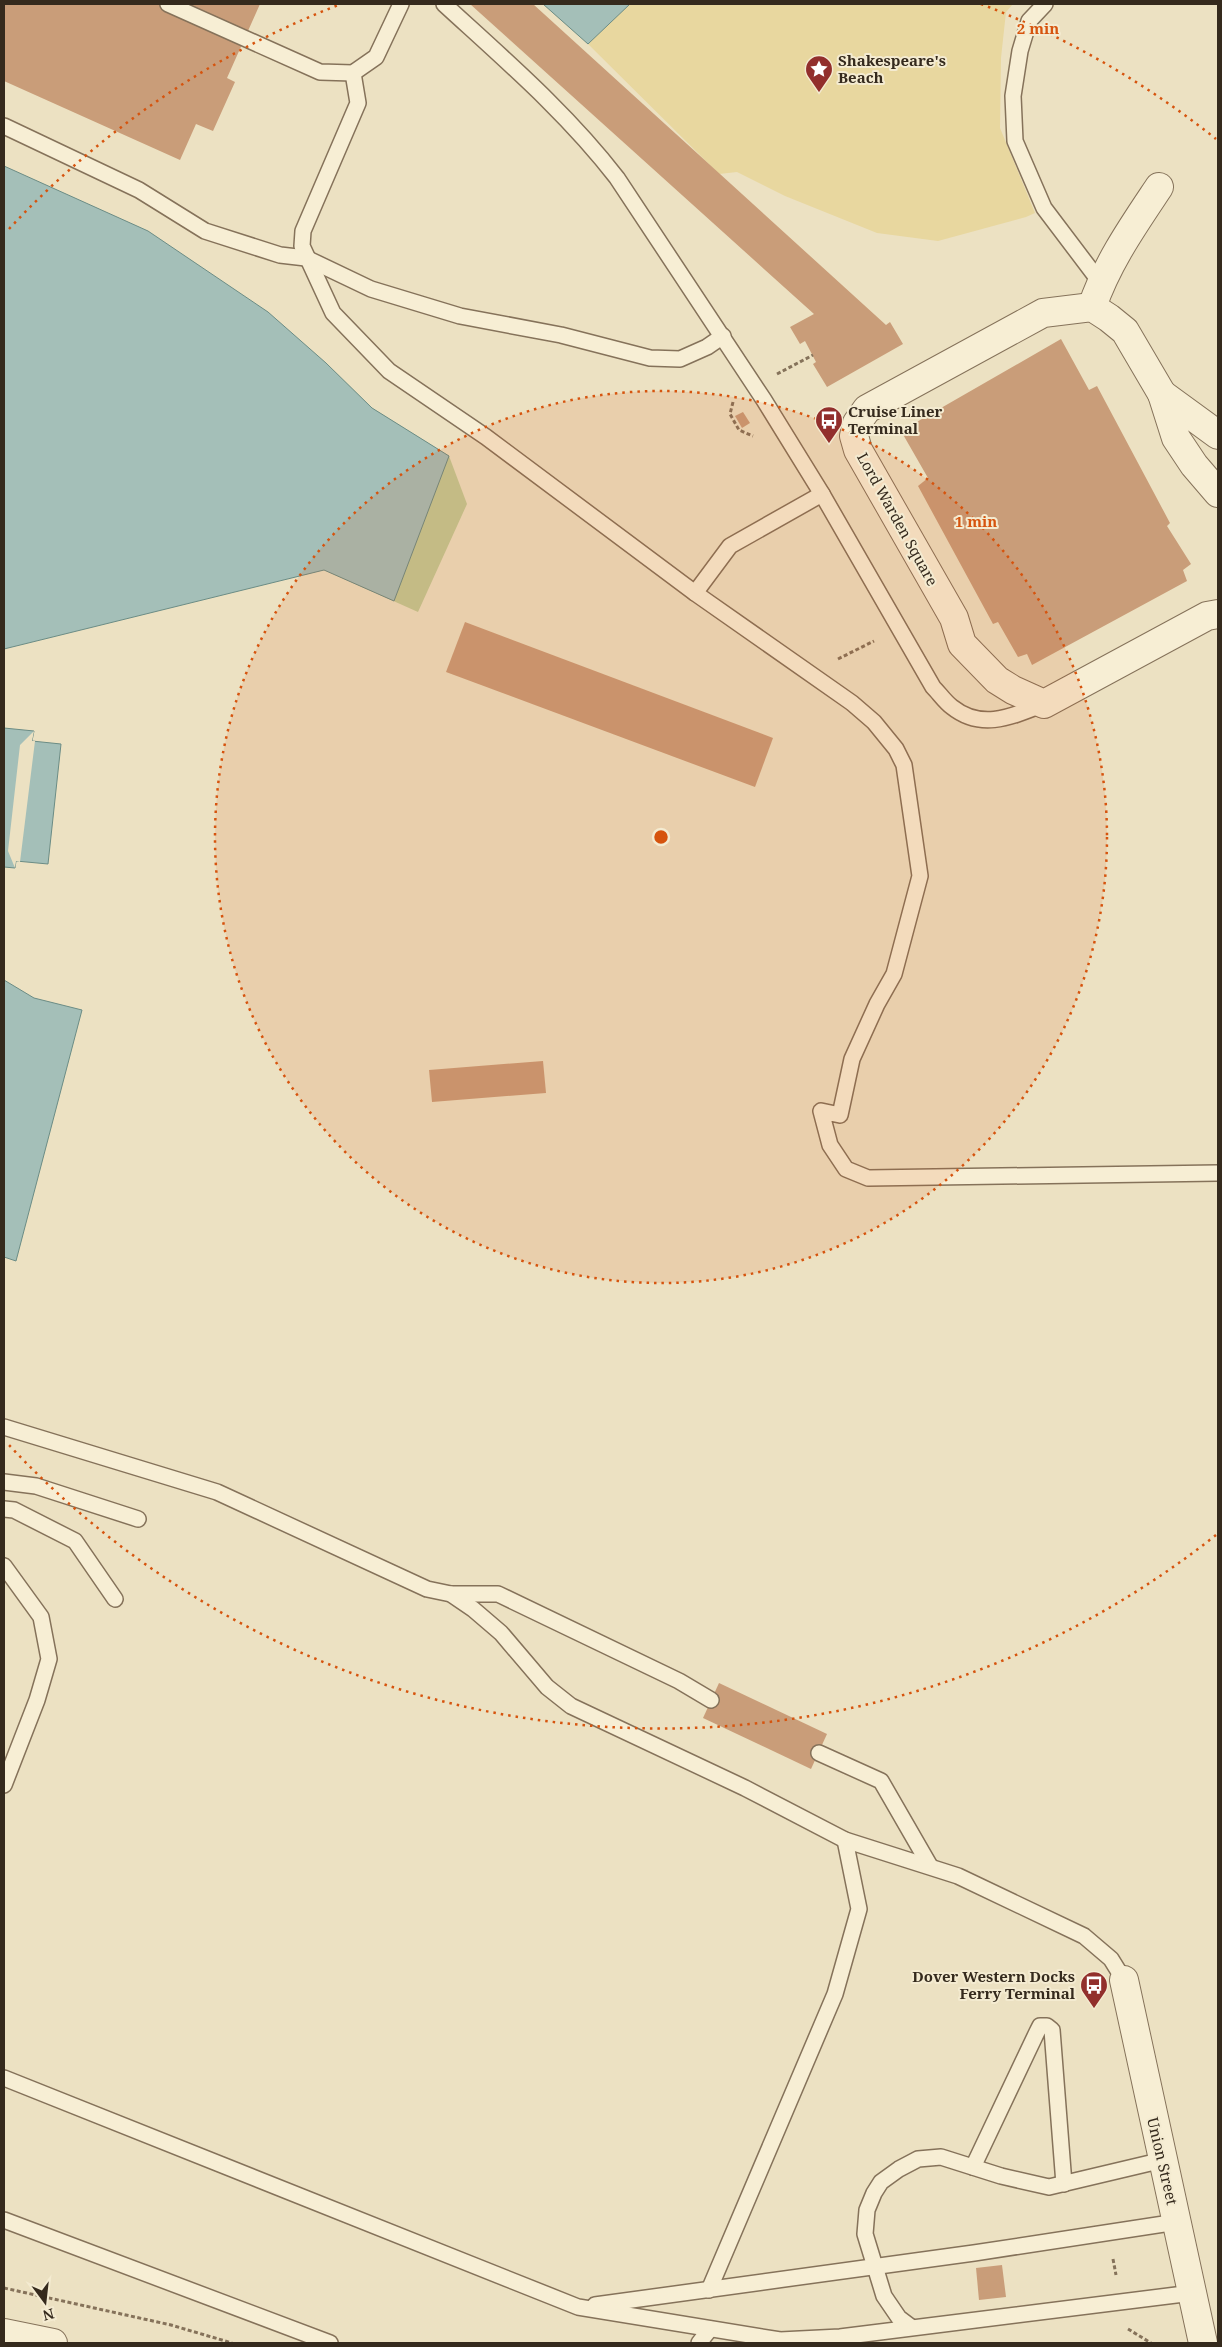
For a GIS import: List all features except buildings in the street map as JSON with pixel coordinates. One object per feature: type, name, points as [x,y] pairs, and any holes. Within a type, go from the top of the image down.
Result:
[{"type":"street","points":[[1159,187],[1112,257],[1100,282],[1092,307],[1125,331],[1162,394],[1176,438],[1197,469],[1218,492]]},
{"type":"street","name":"Lord Warden Square","points":[[1044,704],[1013,690],[997,680],[962,644],[954,618],[858,450],[854,436],[857,424],[867,409],[909,385],[1043,313],[1092,307]]},
{"type":"street","points":[[1162,394],[1218,435]]},
{"type":"street","points":[[1044,704],[1214,611]]},
{"type":"street","name":"Union Street","points":[[1124,1980],[1203,2343]]},
{"type":"street","points":[[4,2333],[53,2343]]},
{"type":"lane","points":[[168,4],[320,72],[353,73],[376,57],[401,4]]},
{"type":"lane","points":[[444,4],[551,103],[600,157],[723,336],[822,494],[933,687],[951,707],[970,717],[1006,719],[1044,704]]},
{"type":"lane","points":[[1045,4],[1029,21],[1020,51],[1013,96],[1015,141],[1044,208],[1100,282]]},
{"type":"lane","points":[[353,73],[358,103],[303,230],[302,246],[306,258],[333,313],[389,371],[486,437],[695,593],[852,703],[885,734],[904,765],[920,876],[894,974],[876,1004],[852,1059],[840,1115],[821,1111],[830,1145],[846,1169],[868,1178],[1218,1173]]},
{"type":"lane","points":[[4,126],[139,190],[205,231],[280,255],[306,258],[371,289],[460,316],[561,335],[650,358],[680,359],[707,347],[723,336]]},
{"type":"lane","points":[[695,593],[730,546],[822,494]]},
{"type":"lane","points":[[4,1427],[217,1492],[427,1589],[451,1594],[498,1594],[679,1681],[711,1700]]},
{"type":"lane","points":[[4,1482],[36,1486],[138,1519]]},
{"type":"lane","points":[[4,1509],[14,1510],[75,1541],[115,1599]]},
{"type":"lane","points":[[4,1566],[41,1617],[49,1659],[37,1700],[4,1785]]},
{"type":"lane","points":[[451,1594],[473,1608],[501,1633],[547,1687],[571,1706],[745,1788],[845,1840],[958,1876],[1084,1936],[1111,1959],[1124,1980]]},
{"type":"lane","points":[[819,1753],[881,1781],[930,1866]]},
{"type":"lane","points":[[709,2290],[835,1994],[859,1909],[845,1840]]},
{"type":"lane","points":[[973,2167],[1040,2026],[1047,2026],[1052,2030],[1064,2184]]},
{"type":"lane","points":[[4,2078],[578,2307],[780,2340],[840,2337],[1192,2293]]},
{"type":"lane","points":[[911,2327],[899,2318],[884,2296],[865,2234],[867,2210],[881,2182],[918,2159],[941,2157],[1000,2176],[1049,2187],[1163,2160]]},
{"type":"lane","points":[[4,2220],[330,2343]]},
{"type":"lane","points":[[578,2307],[874,2267],[1177,2222]]},
{"type":"lane","points":[[699,2343],[710,2328]]},
{"type":"path","points":[[830,663],[900,628]]},
{"type":"path","points":[[4,2288],[162,2323],[232,2343]]},
{"type":"green space","points":[[326,363],[372,408],[449,456],[467,504],[418,612],[324,570],[291,578]]},
{"type":"sand","name":"Shakespeare's Beach","points":[[543,4],[1013,4],[1006,12],[1001,58],[1000,128],[1035,213],[938,241],[877,233],[785,196],[737,172],[719,174],[588,44]]},
{"type":"water","points":[[543,4],[630,4],[588,44]]},
{"type":"water","points":[[4,166],[148,231],[268,312],[326,363],[372,408],[449,456],[394,601],[324,570],[4,649]]},
{"type":"water","points":[[4,728],[34,731],[32,741],[61,744],[48,864],[16,861],[15,868],[4,867]]},
{"type":"water","points":[[4,980],[34,998],[82,1010],[16,1261],[4,1257]]},
{"type":"pier","points":[[34,731],[32,741],[35,741],[20,862],[16,861],[15,868],[8,851],[20,745]]},
{"type":"place","name":"Shakespeare's Beach","points":[[819,93]]},
{"type":"place","name":"Cruise Liner Terminal","points":[[829,444]]},
{"type":"place","name":"Dover Western Docks Ferry Terminal","points":[[1094,2009]]}]
